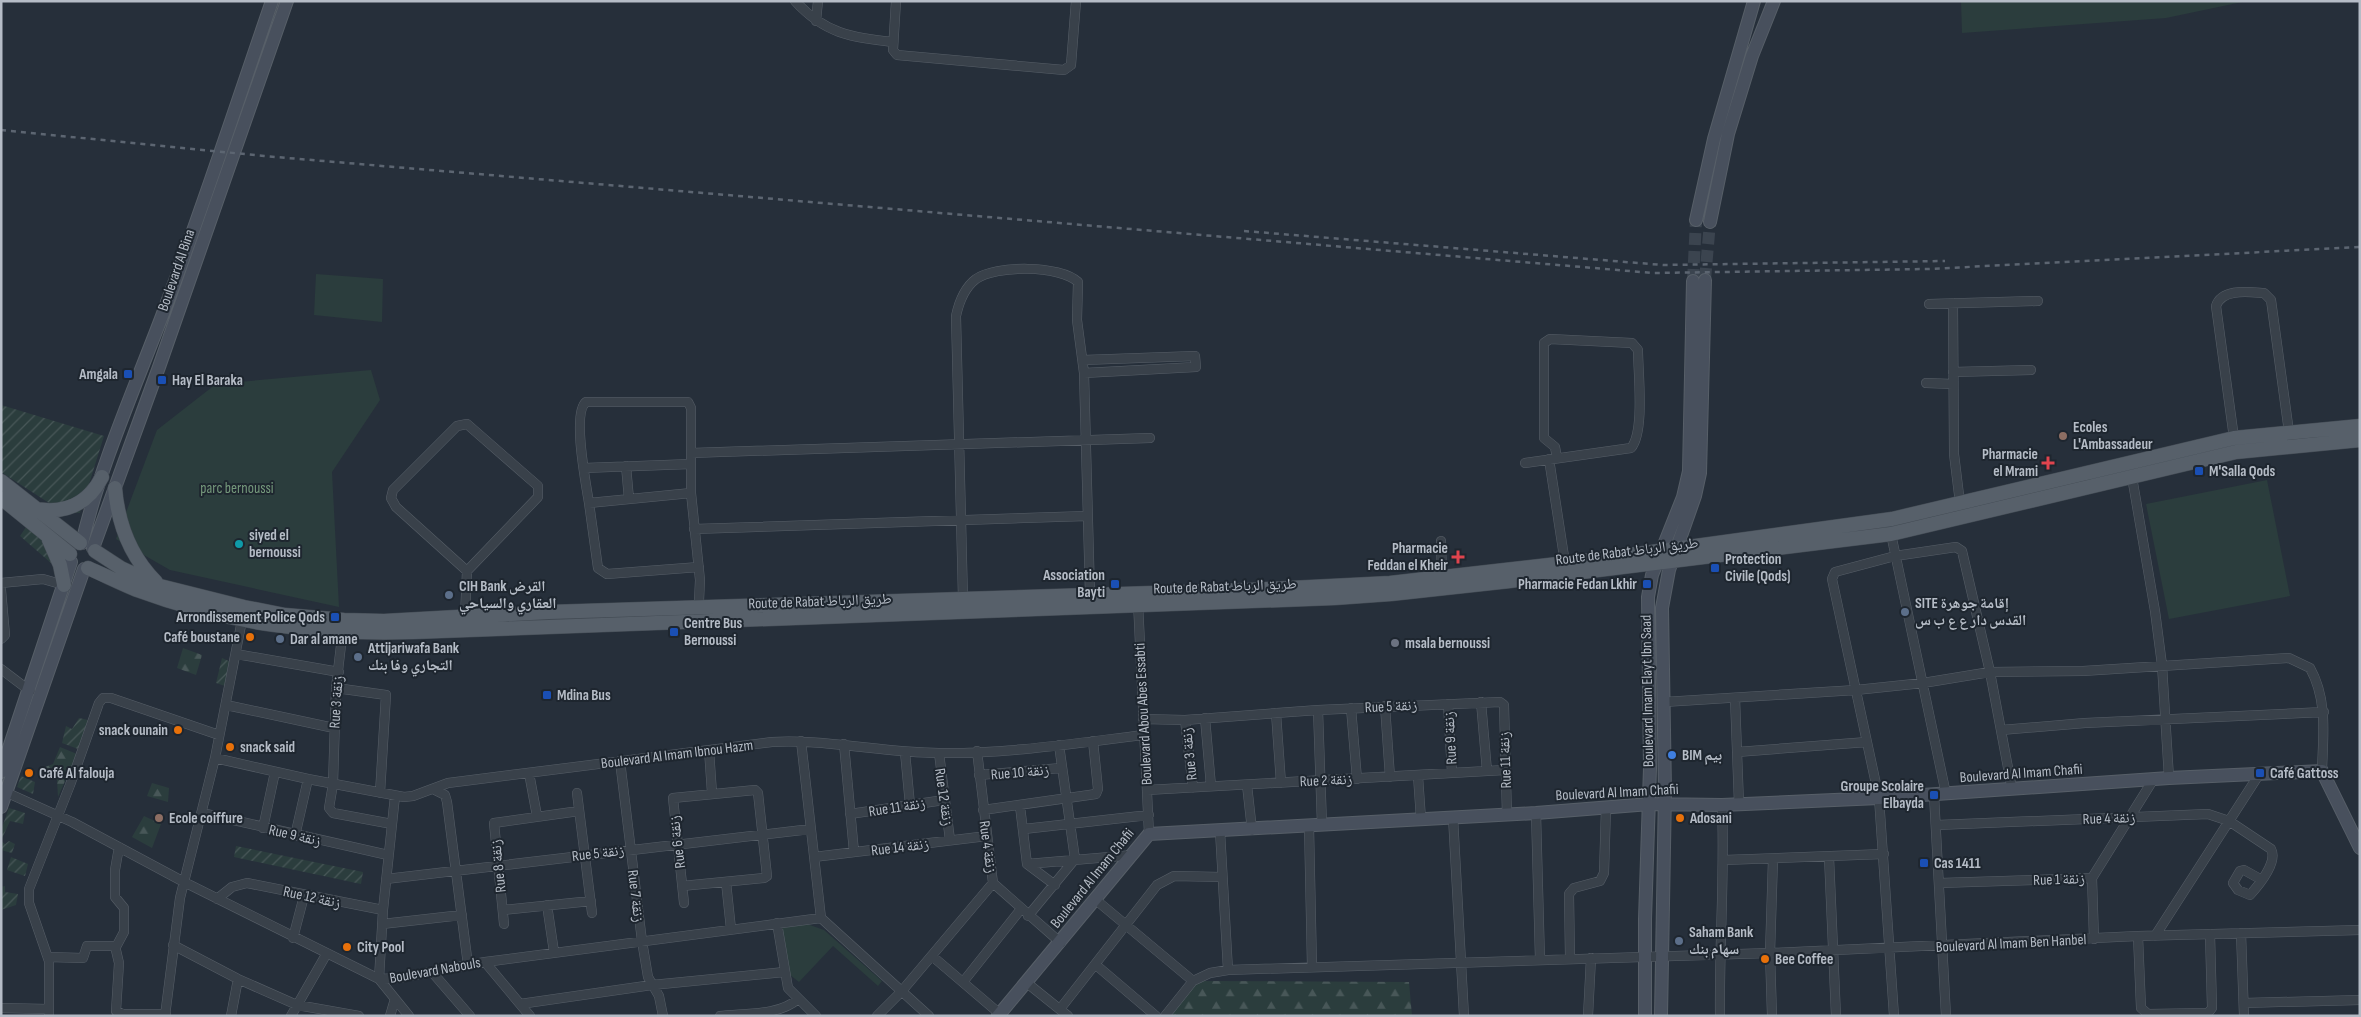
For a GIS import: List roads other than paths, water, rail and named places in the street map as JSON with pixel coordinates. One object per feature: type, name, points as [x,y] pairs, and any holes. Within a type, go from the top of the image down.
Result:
[{"type":"main road","name":"Route de Rabat طريق الرباط","points":[[343,627],[393,620],[466,616],[1090,594],[1138,600],[1390,594],[1674,555],[1892,520],[2234,438],[2360,426]]},
{"type":"main road","name":"Route de Rabat طريق الرباط","points":[[1674,555],[1891,534],[2236,452],[2360,440]]},
{"type":"main road","points":[[36,509],[59,511],[70,508],[89,496],[102,477]]},
{"type":"main road","name":"Route de Rabat طريق الرباط","points":[[1,481],[87,546],[122,568],[160,586],[243,614]]},
{"type":"main road","points":[[115,488],[119,519],[128,542],[139,562],[160,586]]},
{"type":"main road","points":[[2,501],[47,535],[70,558],[77,568],[86,568],[95,559],[87,546],[73,547],[70,558]]},
{"type":"main road","points":[[47,535],[58,560],[64,585]]},
{"type":"main road","name":"Route de Rabat طريق الرباط","points":[[86,568],[151,594],[193,608],[343,627],[698,622],[1112,606],[1138,600],[1390,583],[1565,563],[1659,557]]},
{"type":"street","name":"Boulevard Al Bina","points":[[87,546],[87,520],[166,306],[272,1]]},
{"type":"street","name":"Boulevard Al Bina","points":[[87,546],[115,488],[287,1]]},
{"type":"street","points":[[795,1],[816,21],[841,34],[893,42]]},
{"type":"street","points":[[816,21],[818,1]]},
{"type":"street","points":[[896,1],[893,42],[894,52],[899,56],[1066,69],[1071,65],[1076,1]]},
{"type":"street","points":[[1696,220],[1726,96],[1754,1]]},
{"type":"street","points":[[1710,222],[1720,168],[1739,99],[1752,56],[1774,1]]},
{"type":"street","points":[[1726,96],[1739,99]]},
{"type":"street","points":[[963,599],[956,316],[965,290],[974,280],[986,273],[998,270],[1050,270],[1072,276],[1078,282],[1078,320],[1084,373],[1090,594]]},
{"type":"street","name":"Boulevard Imam Elayt Ibn Saad","points":[[1645,1016],[1650,804],[1647,609],[1652,575],[1683,497],[1689,471],[1699,281],[1700,473],[1695,496],[1674,555],[1662,608],[1664,804],[1661,1016]]},
{"type":"street","points":[[2234,438],[2216,306],[2218,301],[2226,294],[2264,293],[2272,300],[2288,432]]},
{"type":"street","points":[[1929,304],[2038,301]]},
{"type":"street","points":[[1953,303],[1954,454],[1960,503]]},
{"type":"street","points":[[1525,463],[1553,458],[1631,448],[1635,444],[1639,410],[1638,350],[1632,343],[1550,339],[1544,343],[1544,438],[1555,447],[1553,458],[1565,563]]},
{"type":"street","points":[[1083,360],[1196,356],[1196,367],[1084,373]]},
{"type":"street","points":[[1147,357],[1148,370]]},
{"type":"street","points":[[1953,372],[2030,370]]},
{"type":"street","points":[[1926,383],[1953,384]]},
{"type":"street","points":[[698,622],[699,567],[691,494],[691,408],[688,402],[586,402],[580,410],[584,468],[598,568],[607,574],[699,567]]},
{"type":"street","points":[[466,616],[468,571],[538,497],[539,491],[538,486],[468,424],[462,424],[457,426],[393,490],[391,495],[396,507],[468,571]]},
{"type":"street","points":[[691,452],[1150,438]]},
{"type":"street","points":[[584,468],[691,464]]},
{"type":"street","points":[[626,466],[629,499]]},
{"type":"street","points":[[2132,477],[2162,665],[2169,778]]},
{"type":"street","points":[[589,503],[691,494]]},
{"type":"street","points":[[694,528],[1087,516]]},
{"type":"street","points":[[1891,534],[1894,556],[1924,683],[1940,794],[1937,825],[1946,1016]]},
{"type":"street","points":[[1441,541],[1442,577]]},
{"type":"street","points":[[1894,1016],[1891,948],[1879,798],[1842,628],[1833,575],[1835,572],[1894,556],[1956,547],[1962,551],[1990,672],[2012,789]]},
{"type":"street","points":[[1,772],[30,691],[64,585],[70,558]]},
{"type":"street","points":[[1,807],[4,791],[86,568]]},
{"type":"street","points":[[1,582],[43,579],[64,585]]},
{"type":"street","points":[[1,590],[6,635],[1,639]]},
{"type":"street","name":"Boulevard Abou Abes Essabti","points":[[1138,600],[1150,834]]},
{"type":"street","points":[[119,847],[115,870],[115,897],[124,908],[124,932],[116,947],[119,970],[116,1012],[122,1014],[166,1015],[173,945],[184,882],[215,758],[243,614]]},
{"type":"street","name":"Rue 3 زنقة","points":[[343,627],[336,688],[333,784],[329,808],[333,813],[392,824]]},
{"type":"street","points":[[236,654],[339,672]]},
{"type":"street","points":[[1664,702],[1856,690],[1924,683],[1990,672],[2083,671],[2289,658],[2310,668],[2321,694],[2324,712],[2322,771],[2360,848]]},
{"type":"street","points":[[1,669],[30,691]]},
{"type":"street","points":[[336,688],[386,695],[380,793]]},
{"type":"street","points":[[1,1008],[49,1012],[48,957],[28,897],[31,881],[75,772],[99,702],[103,698],[111,698],[219,735]]},
{"type":"street","points":[[1735,698],[1739,804]]},
{"type":"street","points":[[1481,702],[1487,771]]},
{"type":"street","name":"Rue 5 زنقة","points":[[1144,719],[1185,720],[1318,710],[1481,702],[1500,702],[1504,705]]},
{"type":"street","name":"Rue 9 زنقة","points":[[1448,704],[1452,772]]},
{"type":"street","points":[[226,705],[334,728]]},
{"type":"street","name":"Rue 11 زنقة","points":[[1504,705],[1507,815]]},
{"type":"street","points":[[1385,706],[1390,777]]},
{"type":"street","points":[[1351,708],[1356,778]]},
{"type":"street","points":[[1318,710],[1322,780],[1322,825]]},
{"type":"street","points":[[2001,730],[2166,719],[2324,712]]},
{"type":"street","points":[[1276,713],[1281,783]]},
{"type":"street","points":[[1205,718],[1211,786]]},
{"type":"street","name":"Rue 3 زنقة","points":[[1185,720],[1193,788]]},
{"type":"street","name":"Boulevard Al Imam Ibnou Hazm","points":[[215,758],[395,796],[413,796],[448,783],[772,742],[801,741],[844,744],[905,752],[939,753],[1059,745],[1144,735]]},
{"type":"street","points":[[801,741],[821,918],[929,1016]]},
{"type":"street","points":[[983,810],[1096,794],[1098,789],[1092,741]]},
{"type":"street","points":[[1737,752],[1867,742]]},
{"type":"street","points":[[844,744],[854,852]]},
{"type":"street","points":[[1028,916],[1075,859],[1059,745]]},
{"type":"street","points":[[709,750],[712,793],[756,790],[763,834]]},
{"type":"street","name":"Rue 4 زنقة","points":[[976,751],[993,883],[1060,943]]},
{"type":"street","points":[[905,752],[910,805]]},
{"type":"street","name":"Rue 12 زنقة","points":[[939,753],[950,840]]},
{"type":"street","name":"Rue 7 زنقة","points":[[620,761],[642,941],[652,985],[659,996],[663,1016]]},
{"type":"street","name":"Rue 10 زنقة","points":[[979,775],[1062,768]]},
{"type":"street","name":"Rue 2 زنقة","points":[[1147,790],[1505,770]]},
{"type":"street","name":"Boulevard Al Imam Chafii","points":[[999,1015],[1150,834],[1536,814],[1650,804],[1722,805],[1879,798],[2169,778],[2322,771]]},
{"type":"street","points":[[263,828],[275,772]]},
{"type":"street","points":[[529,773],[537,816],[579,811]]},
{"type":"street","points":[[2155,936],[2260,773]]},
{"type":"street","points":[[1418,776],[1421,819]]},
{"type":"street","points":[[295,836],[308,779]]},
{"type":"street","name":"Rue 1 زنقة","points":[[1940,883],[2092,878],[2153,780]]},
{"type":"street","points":[[1247,785],[1252,830]]},
{"type":"street","points":[[433,789],[446,798],[468,965]]},
{"type":"street","name":"Boulevard Nabouls","points":[[4,791],[57,815],[293,938],[379,979],[398,978],[554,952],[821,918]]},
{"type":"street","points":[[577,793],[592,914]]},
{"type":"street","name":"Rue 6 زنقة","points":[[684,903],[673,798],[712,793]]},
{"type":"street","points":[[395,796],[383,910],[379,979],[410,1016]]},
{"type":"street","name":"Rue 11 زنقة","points":[[850,814],[944,800]]},
{"type":"street","points":[[1720,1016],[1720,955],[1724,860],[1722,805]]},
{"type":"street","points":[[1020,806],[1027,864],[1055,885]]},
{"type":"street","points":[[1570,959],[1569,894],[1574,888],[1600,881],[1602,878],[1606,808]]},
{"type":"street","name":"Rue 9 زنقة","points":[[202,813],[295,836],[388,855]]},
{"type":"street","points":[[1536,814],[1540,960]]},
{"type":"street","name":"Rue 4 زنقة","points":[[1937,825],[2208,814],[2229,821],[2271,849],[2274,854],[2273,860],[2262,880]]},
{"type":"street","points":[[1024,829],[1070,822],[1149,815]]},
{"type":"street","name":"Rue 8 زنقة","points":[[504,924],[494,823],[537,816]]},
{"type":"street","points":[[1453,818],[1464,1016]]},
{"type":"street","points":[[1309,826],[1312,967]]},
{"type":"street","name":"Rue 5 زنقة","points":[[386,879],[811,829]]},
{"type":"street","points":[[1220,831],[1228,970]]},
{"type":"street","name":"Rue 6 زنقة","points":[[682,886],[767,876],[763,834]]},
{"type":"street","name":"Rue 14 زنقة","points":[[814,857],[986,836]]},
{"type":"street","points":[[1724,860],[1773,860],[1884,854]]},
{"type":"street","points":[[1027,864],[1133,855]]},
{"type":"street","points":[[1829,857],[1836,1016]]},
{"type":"street","points":[[1772,1016],[1770,953],[1773,860]]},
{"type":"street","points":[[1060,1009],[1127,926],[1157,885],[1174,876],[1222,877]]},
{"type":"street","points":[[2092,878],[2094,939]]},
{"type":"street","points":[[726,882],[732,930]]},
{"type":"street","points":[[877,1016],[901,992],[993,883]]},
{"type":"street","name":"Rue 12 زنقة","points":[[217,899],[225,892],[241,884],[258,885],[304,896],[383,910]]},
{"type":"street","points":[[293,938],[304,896]]},
{"type":"street","points":[[1096,900],[1193,981],[1165,1016]]},
{"type":"street","name":"Rue 8 زنقة","points":[[503,910],[591,901]]},
{"type":"street","points":[[547,905],[554,952]]},
{"type":"street","points":[[962,982],[1021,909]]},
{"type":"street","points":[[382,924],[462,915]]},
{"type":"street","points":[[778,924],[788,988],[816,1016]]},
{"type":"street","name":"Boulevard Al Imam Ben Hanbel","points":[[1193,981],[1210,973],[1228,970],[1645,955],[1720,955],[2138,936],[2360,930]]},
{"type":"street","points":[[2241,933],[2244,1016]]},
{"type":"street","points":[[2138,936],[2142,1008],[2144,1012],[2148,1014],[2208,1013],[2212,1008],[2210,934]]},
{"type":"street","points":[[173,945],[238,979],[297,1005],[359,1016]]},
{"type":"street","points":[[48,957],[83,958],[87,946],[116,947]]},
{"type":"street","points":[[291,1016],[327,953]]},
{"type":"street","points":[[932,956],[999,1015]]},
{"type":"street","points":[[1588,1016],[1591,958]]},
{"type":"street","points":[[485,962],[530,1016]]},
{"type":"street","points":[[1096,965],[1156,1016]]},
{"type":"street","points":[[432,972],[470,1016]]},
{"type":"street","points":[[520,1004],[652,985],[784,972]]},
{"type":"street","points":[[231,1016],[238,979]]},
{"type":"street","points":[[1027,983],[1068,1016]]},
{"type":"street","points":[[720,1016],[780,1009],[791,1005],[798,998]]},
{"type":"street","points":[[390,1016],[395,999]]},
{"type":"street","points":[[2244,1003],[2360,1000]]},
{"type":"tunnel","points":[[1693,281],[1696,220]]},
{"type":"tunnel","points":[[1705,280],[1710,222]]},
{"type":"railway","points":[[1,130],[264,156],[1653,273],[1928,269],[2360,247]]},
{"type":"railway","points":[[1244,231],[1663,265],[1945,261]]},
{"type":"place","name":"Amgala","points":[[128,374]]},
{"type":"place","name":"Hay El Baraka","points":[[162,380]]},
{"type":"place","name":"Ecoles L'Ambassadeur","points":[[2063,436]]},
{"type":"place","name":"Pharmacie el Mrami","points":[[2048,463]]},
{"type":"place","name":"M'Salla Qods","points":[[2199,471]]},
{"type":"place","name":"siyed el bernoussi","points":[[239,544]]},
{"type":"place","name":"Pharmacie Feddan el Kheir","points":[[1458,557]]},
{"type":"place","name":"Protection Civile (Qods)","points":[[1715,568]]},
{"type":"place","name":"Association Bayti","points":[[1115,584]]},
{"type":"place","name":"Pharmacie Fedan Lkhir","points":[[1647,584]]},
{"type":"place","name":"CIH Bank القرض العقاري والسياحي","points":[[449,595]]},
{"type":"place","name":"SITE إقامة جوهرة القدس دار ع ع ب س","points":[[1905,612]]},
{"type":"place","name":"Arrondissement Police Qods","points":[[335,617]]},
{"type":"place","name":"Centre Bus Bernoussi","points":[[674,632]]},
{"type":"place","name":"Café boustane","points":[[250,637]]},
{"type":"place","name":"Dar al amane","points":[[280,639]]},
{"type":"place","name":"msala bernoussi","points":[[1395,643]]},
{"type":"place","name":"Attijariwafa Bank التجاري وفا بنك","points":[[358,657]]},
{"type":"place","name":"Mdina Bus","points":[[547,695]]},
{"type":"place","name":"snack ounain","points":[[178,730]]},
{"type":"place","name":"snack said","points":[[230,747]]},
{"type":"place","name":"BIM بيم","points":[[1672,755]]},
{"type":"place","name":"Café Al falouja","points":[[29,773]]},
{"type":"place","name":"Café Gattoss","points":[[2260,773]]},
{"type":"place","name":"Groupe Scolaire Elbayda","points":[[1934,795]]},
{"type":"place","name":"Ecole coiffure","points":[[159,818]]},
{"type":"place","name":"Adosani","points":[[1680,818]]},
{"type":"place","name":"Cas 1411","points":[[1924,863]]},
{"type":"place","name":"Saham Bank سهام بنك","points":[[1679,941]]},
{"type":"place","name":"City Pool","points":[[347,947]]},
{"type":"place","name":"Bee Coffee","points":[[1765,959]]},
{"type":"park label","name":"parc bernoussi","points":[[237,488]]}]
